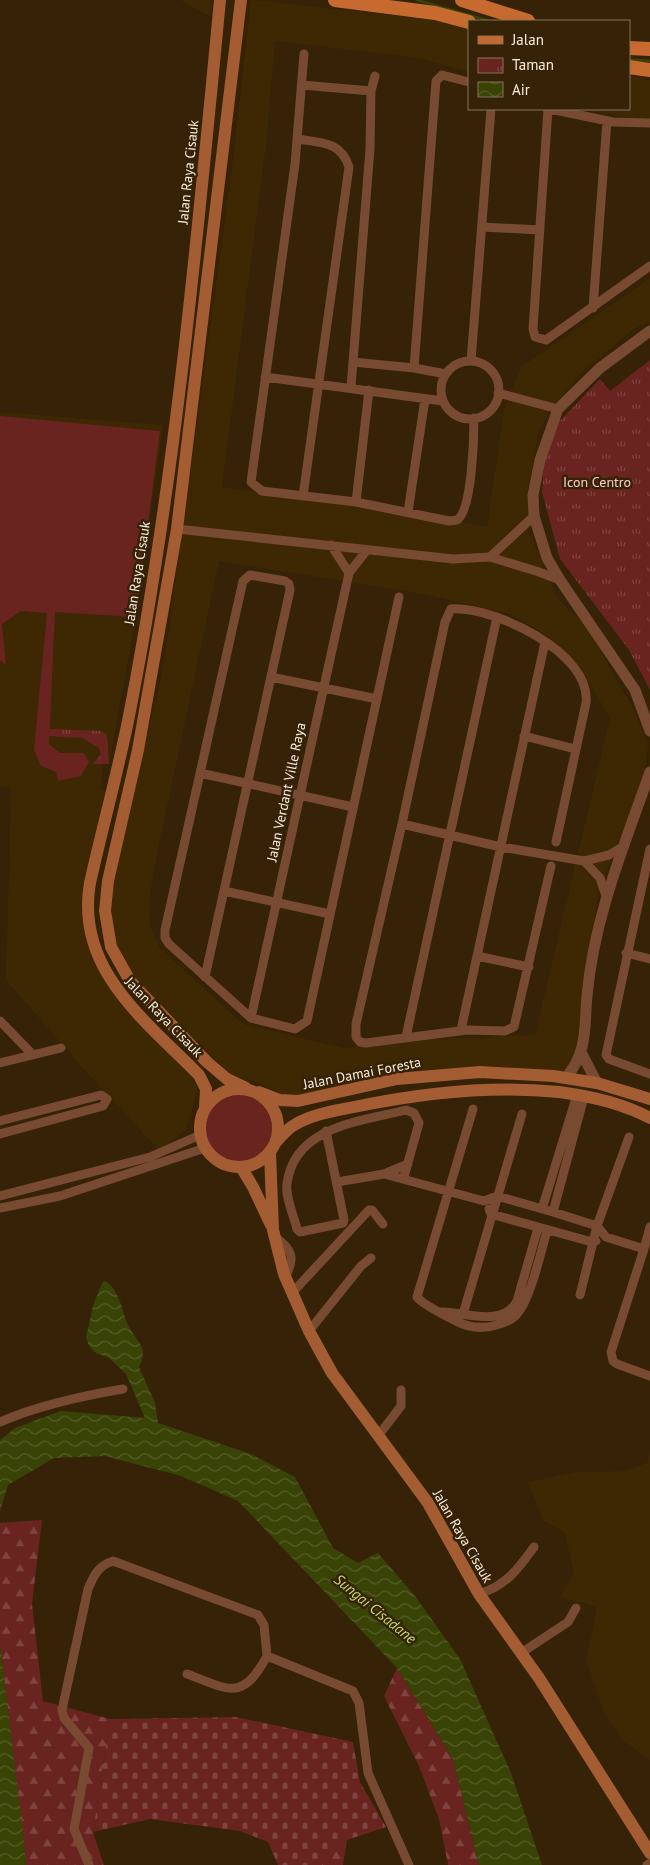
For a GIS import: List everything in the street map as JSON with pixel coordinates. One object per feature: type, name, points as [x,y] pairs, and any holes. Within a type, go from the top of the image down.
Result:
[{"type":"main road","name":"Jalan Raya Cisauk","points":[[205,1107],[206,1090],[199,1075],[111,984],[94,948],[88,907],[90,883],[121,753],[139,658],[174,430],[200,212],[220,0]]},
{"type":"main road","name":"Jalan Raya Cisauk","points":[[241,0],[177,529],[138,750],[108,881],[107,922],[111,947],[130,981],[207,1062],[227,1079],[252,1090]]},
{"type":"main road","points":[[335,0],[425,12],[468,22]]},
{"type":"main road","points":[[462,0],[525,20]]},
{"type":"main road","points":[[630,48],[650,49]]},
{"type":"main road","points":[[630,67],[650,70]]},
{"type":"main road","name":"Jalan Damai Foresta","points":[[252,1090],[280,1100],[298,1101],[397,1079],[480,1072],[527,1074],[597,1082],[650,1099]]},
{"type":"main road","points":[[527,1074],[527,1090]]},
{"type":"main road","points":[[273,1147],[278,1119],[268,1099],[252,1090],[230,1089],[216,1095],[205,1107],[200,1121],[202,1142],[214,1158],[226,1165],[240,1168],[257,1163],[273,1147],[288,1130],[310,1118],[390,1099],[438,1093],[527,1090],[581,1096],[622,1106],[650,1118]]},
{"type":"main road","name":"Jalan Raya Cisauk","points":[[273,1147],[274,1233]]},
{"type":"main road","name":"Jalan Raya Cisauk","points":[[240,1168],[253,1187],[274,1233],[285,1277],[309,1331],[332,1373],[428,1503],[480,1594],[521,1653],[649,1851],[646,1865]]},
{"type":"street","points":[[304,54],[298,139],[251,482],[262,491],[356,502],[449,521],[457,520],[462,516],[474,451],[474,418]]},
{"type":"street","points":[[414,368],[436,81],[442,75],[468,82]]},
{"type":"street","points":[[351,388],[370,149],[371,91],[375,76]]},
{"type":"street","points":[[302,84],[371,91]]},
{"type":"street","points":[[471,361],[491,110]]},
{"type":"street","points":[[549,110],[533,330],[535,336],[546,340],[650,266]]},
{"type":"street","points":[[554,110],[607,121],[650,123]]},
{"type":"street","points":[[593,308],[607,121]]},
{"type":"street","points":[[298,139],[337,147],[346,156],[349,167],[303,496]]},
{"type":"street","points":[[482,227],[540,230]]},
{"type":"street","points":[[650,331],[600,368],[558,409],[540,460],[533,495],[534,516],[548,558],[560,580],[634,690],[650,730]]},
{"type":"street","points":[[471,361],[484,364],[494,374],[498,393],[493,407],[488,412],[474,418],[456,415],[443,401],[442,383],[446,374],[456,364],[471,361]]},
{"type":"street","points":[[353,362],[414,368],[446,374]]},
{"type":"street","points":[[265,377],[443,401]]},
{"type":"street","points":[[356,502],[369,390]]},
{"type":"street","points":[[498,393],[558,409]]},
{"type":"street","points":[[408,512],[425,399]]},
{"type":"street","points":[[490,557],[534,516]]},
{"type":"street","points":[[177,529],[453,559],[490,557],[560,580]]},
{"type":"street","points":[[331,545],[349,573]]},
{"type":"street","name":"Jalan Verdant Ville Raya","points":[[251,1018],[349,573],[367,550]]},
{"type":"street","points":[[205,977],[290,587],[285,581],[248,575],[242,581],[165,930],[169,944],[205,977],[251,1018],[295,1029],[307,1021],[399,597]]},
{"type":"street","points":[[551,866],[514,1027],[505,1031],[461,1030],[406,1036],[366,1043],[360,1042],[355,1032],[447,614],[451,610],[456,609],[497,617],[512,622],[545,642],[569,662],[584,685],[587,694],[556,842]]},
{"type":"street","points":[[406,1036],[497,617]]},
{"type":"street","points":[[461,1030],[545,642]]},
{"type":"street","points":[[271,677],[377,700]]},
{"type":"street","points":[[524,736],[575,750]]},
{"type":"street","points":[[566,1078],[582,1054],[594,946],[606,896],[650,772]]},
{"type":"street","points":[[200,773],[353,808]]},
{"type":"street","points":[[402,824],[502,847],[584,861],[608,855],[624,846]]},
{"type":"street","points":[[650,849],[626,953],[606,1055],[609,1059],[650,1073]]},
{"type":"street","points":[[584,861],[600,878],[606,896]]},
{"type":"street","points":[[224,891],[330,914]]},
{"type":"street","points":[[626,953],[650,959]]},
{"type":"street","points":[[477,956],[529,967]]},
{"type":"street","points":[[0,1021],[33,1055]]},
{"type":"street","points":[[0,1063],[61,1048]]},
{"type":"street","points":[[582,1054],[597,1082]]},
{"type":"street","points":[[0,1121],[100,1095],[106,1099],[103,1106],[0,1134]]},
{"type":"street","points":[[542,1209],[581,1096]]},
{"type":"street","points":[[473,1109],[417,1297],[422,1303],[462,1324],[484,1328],[514,1318],[542,1230]]},
{"type":"street","points":[[326,1131],[344,1220],[343,1223],[300,1232],[297,1229],[287,1185],[291,1169],[309,1142],[326,1131],[406,1110],[414,1113],[420,1123],[404,1178]]},
{"type":"street","points":[[463,1314],[496,1196],[522,1114]]},
{"type":"street","points":[[553,1212],[574,1119]]},
{"type":"street","points":[[580,1295],[597,1226],[630,1137]]},
{"type":"street","points":[[0,1196],[202,1142]]},
{"type":"street","points":[[0,1208],[60,1196],[202,1142]]},
{"type":"street","points":[[337,1182],[384,1174],[408,1164]]},
{"type":"street","points":[[384,1174],[484,1201],[496,1196],[553,1212],[597,1226],[606,1237],[644,1249]]},
{"type":"street","points":[[12,1194],[15,1206]]},
{"type":"street","points":[[484,1201],[491,1214],[542,1230],[592,1242],[606,1237]]},
{"type":"street","points":[[292,1293],[369,1210],[372,1210],[383,1224]]},
{"type":"street","points":[[650,1227],[611,1352],[613,1361],[617,1364],[650,1376]]},
{"type":"street","points":[[309,1331],[361,1266],[371,1258]]},
{"type":"street","points":[[442,1312],[489,1317],[511,1309],[520,1303]]},
{"type":"street","points":[[0,1422],[28,1410],[86,1395],[123,1388]]},
{"type":"street","points":[[378,1436],[401,1406],[401,1390]]},
{"type":"street","points":[[480,1594],[494,1589],[510,1579],[534,1547]]},
{"type":"street","points":[[89,1865],[74,1829],[89,1748],[64,1718],[62,1710],[88,1589],[94,1574],[102,1565],[113,1561],[258,1615],[264,1625],[267,1656],[259,1671],[240,1688],[230,1690],[187,1674]]},
{"type":"street","points":[[521,1653],[568,1622],[576,1608]]},
{"type":"street","points":[[267,1656],[347,1688],[357,1696],[368,1773],[409,1865]]},
{"type":"street","points":[[646,1865],[650,1863]]},
{"type":"shaded area","points":[[180,0],[212,0],[211,17]]},
{"type":"shaded area","points":[[251,0],[419,18],[457,25],[468,30],[468,72],[418,58],[275,41],[267,137],[222,487],[458,521],[487,527],[504,410],[521,367],[650,278],[650,322],[634,329],[584,370],[552,407],[539,431],[528,489],[528,530],[558,599],[585,624],[634,710],[648,744],[645,774],[599,892],[585,971],[575,1074],[489,1071],[292,1099],[257,1082],[231,1075],[135,979],[118,953],[111,921],[113,885],[164,664],[232,168]],"holes":[[[219,561],[428,595],[513,615],[549,637],[580,668],[610,718],[535,1035],[406,1040],[344,1048],[243,1024],[159,947],[151,926],[149,903],[154,869]]]},
{"type":"shaded area","points":[[630,76],[650,80],[650,121],[585,110],[630,110]]},
{"type":"shaded area","points":[[0,412],[163,425],[136,617],[109,764],[103,765],[101,789],[105,790],[86,883],[83,915],[84,928],[91,949],[193,1076],[197,1086],[197,1094],[186,1129],[165,1147],[158,1149],[85,1071],[6,980],[11,788],[0,787]]},
{"type":"shaded area","points":[[650,1449],[650,1760],[622,1740],[604,1713],[586,1660],[597,1607],[560,1597],[574,1572],[564,1532],[543,1520],[528,1482],[575,1472],[625,1471],[647,1463]]},
{"type":"green space","name":"Icon Centro","points":[[650,360],[650,690],[629,650],[560,559],[542,492],[545,453],[557,424],[600,379],[610,391]]},
{"type":"green space","points":[[0,416],[160,431],[136,617],[55,612],[49,744],[60,753],[84,753],[89,762],[81,776],[58,781],[56,772],[41,766],[34,750],[47,613],[21,611],[2,624],[6,665],[0,660]]},
{"type":"green space","points":[[50,729],[102,731],[107,736],[109,764],[92,764],[101,755],[99,748],[82,738],[49,736]]},
{"type":"green space","points":[[231,1094],[245,1094],[257,1099],[267,1109],[272,1121],[272,1135],[267,1147],[257,1157],[245,1162],[231,1162],[219,1157],[209,1147],[204,1135],[204,1121],[209,1109],[219,1099]]},
{"type":"green space","points":[[42,1520],[32,1604],[43,1701],[110,1719],[93,1832],[104,1865],[26,1865],[0,1644],[0,1523]]},
{"type":"green space","points":[[397,1668],[453,1759],[479,1865],[448,1865],[439,1819],[419,1766],[384,1696]]},
{"type":"green space","points":[[236,1717],[353,1742],[360,1782],[386,1827],[347,1840],[309,1865],[278,1865],[268,1842],[240,1831],[150,1819],[93,1832],[110,1719]]},
{"type":"green space","points":[[347,1840],[343,1865],[309,1865]]},
{"type":"water","name":"Sungai Cisadane","points":[[105,1281],[117,1295],[129,1327],[142,1348],[143,1353],[139,1367],[155,1403],[158,1423],[251,1454],[295,1477],[333,1548],[358,1563],[378,1553],[415,1596],[460,1659],[511,1773],[542,1865],[479,1865],[453,1759],[397,1668],[238,1501],[181,1476],[105,1456],[54,1458],[8,1485],[0,1511],[0,1440],[15,1428],[61,1411],[145,1418],[126,1374],[109,1358],[96,1353],[89,1346],[86,1337],[93,1306],[102,1283]]},
{"type":"water","points":[[0,1644],[24,1840],[26,1865],[0,1865]]},
{"type":"waterway","points":[[417,0],[487,20]]},
{"type":"waterway","points":[[630,59],[650,61]]}]
